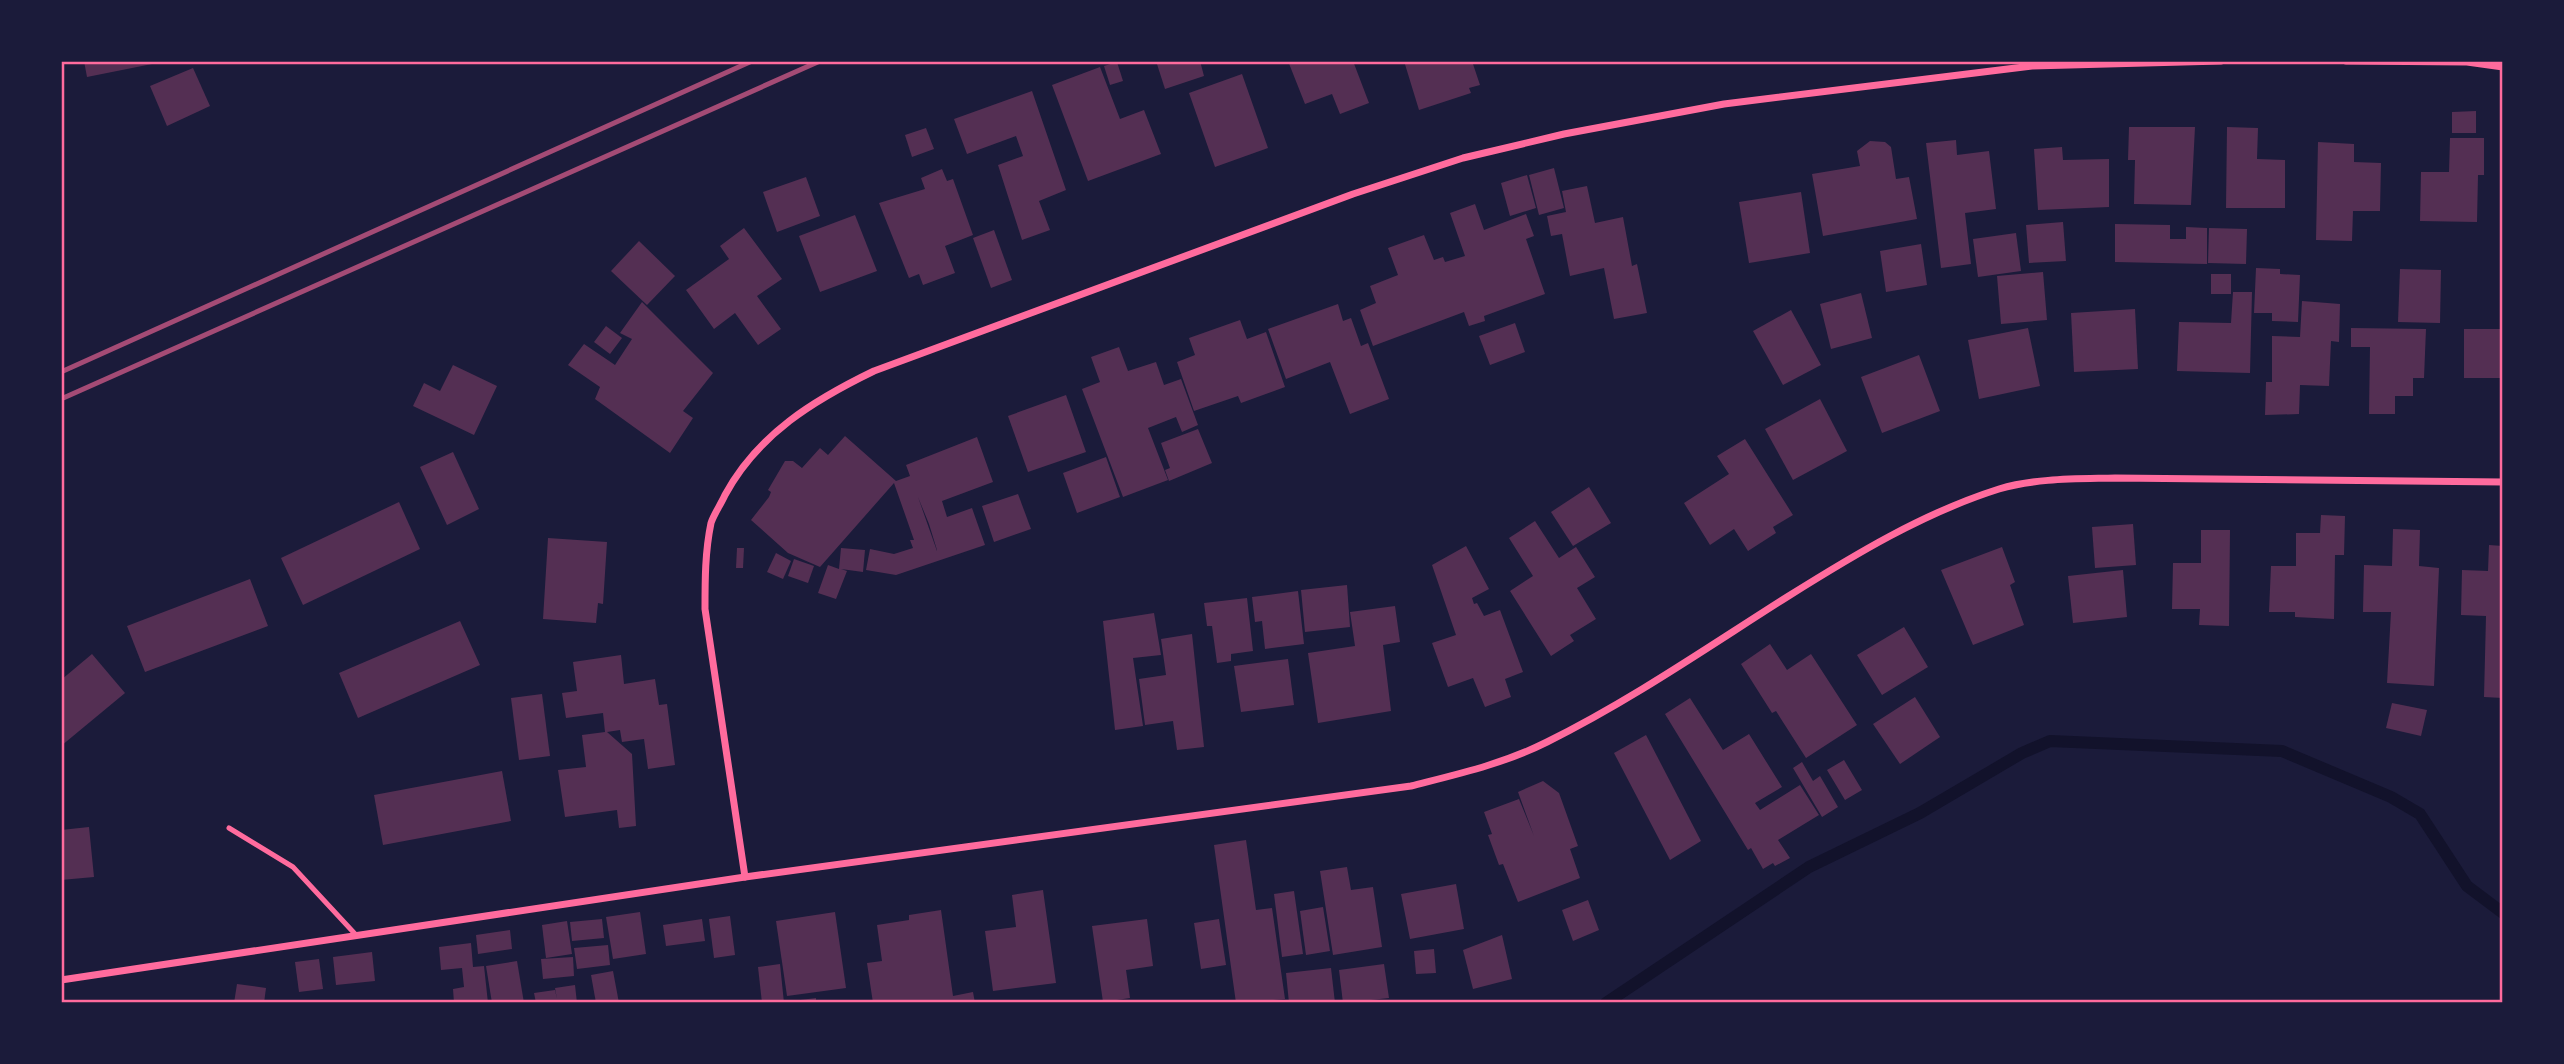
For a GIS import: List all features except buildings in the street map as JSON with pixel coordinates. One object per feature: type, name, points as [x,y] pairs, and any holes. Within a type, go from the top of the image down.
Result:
[{"type":"street","points":[[745,877],[705,608],[705,566],[712,520],[738,471],[781,425],[827,394],[886,366],[1353,194],[1463,158],[1564,134],[1724,104],[2032,66],[2221,61]]},
{"type":"street","points":[[2346,61],[2467,62],[2503,67]]},
{"type":"street","points":[[61,980],[745,877],[1411,786],[1493,766],[1604,712],[1860,551],[1931,515],[2001,489],[2064,479],[2115,478],[2503,482]]},
{"type":"lane","points":[[229,828],[293,867],[356,935]]},
{"type":"waterway","points":[[1606,1003],[1809,867],[1920,813],[2022,753],[2050,741],[2282,751],[2391,797],[2420,814],[2467,886],[2503,913]]},
{"type":"railway","points":[[61,372],[752,61]]},
{"type":"railway","points":[[61,399],[820,61]]}]
